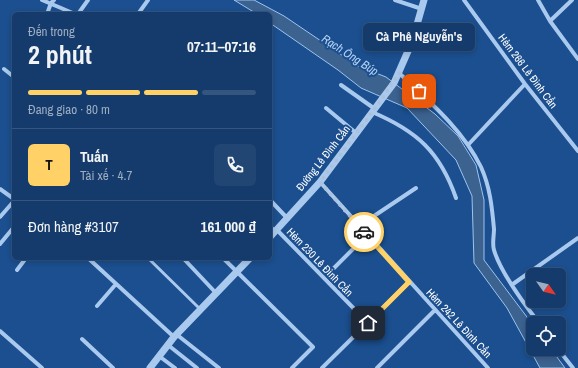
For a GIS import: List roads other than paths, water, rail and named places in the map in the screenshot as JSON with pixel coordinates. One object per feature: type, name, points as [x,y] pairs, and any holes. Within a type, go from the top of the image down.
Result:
[{"type":"street","points":[[42,0],[53,2],[73,12]]},
{"type":"street","points":[[79,12],[88,0]]},
{"type":"street","points":[[139,12],[148,0]]},
{"type":"street","points":[[395,0],[422,9]]},
{"type":"street","name":"Đường Lê Đình Cẩn","points":[[274,233],[320,182],[394,83],[399,73],[424,0]]},
{"type":"street","name":"Hẻm 266 Lê Đình Cẩn","points":[[464,0],[525,84],[578,151]]},
{"type":"street","points":[[538,0],[550,20],[578,59]]},
{"type":"street","points":[[550,20],[572,0]]},
{"type":"street","points":[[48,12],[53,2]]},
{"type":"street","points":[[4,69],[12,75]]},
{"type":"street","points":[[399,73],[428,100],[468,145],[481,167],[492,199],[494,249],[498,260],[534,316]]},
{"type":"street","points":[[468,145],[525,84]]},
{"type":"street","points":[[341,85],[416,135],[442,167],[450,181],[456,198]]},
{"type":"street","points":[[326,108],[356,133]]},
{"type":"street","name":"Hẻm 242 Lê Đình Cẩn","points":[[320,182],[488,368]]},
{"type":"street","points":[[360,226],[416,188]]},
{"type":"street","points":[[0,189],[12,198]]},
{"type":"street","points":[[0,217],[12,202]]},
{"type":"street","points":[[272,202],[288,219]]},
{"type":"street","points":[[0,244],[12,229]]},
{"type":"street","name":"Hẻm 230 Lê Đình Cẩn","points":[[274,233],[368,323]]},
{"type":"street","points":[[334,268],[367,235]]},
{"type":"street","points":[[513,284],[578,238]]},
{"type":"street","points":[[17,270],[24,260]]},
{"type":"street","points":[[90,260],[175,336],[219,368]]},
{"type":"street","points":[[185,260],[215,292]]},
{"type":"street","points":[[224,260],[313,348],[292,368]]},
{"type":"street","points":[[150,368],[175,336],[215,292],[248,260]]},
{"type":"street","points":[[322,368],[409,282]]},
{"type":"street","points":[[97,306],[116,284]]},
{"type":"street","points":[[377,368],[435,310]]},
{"type":"street","points":[[0,331],[42,368]]},
{"type":"street","points":[[82,338],[113,368]]},
{"type":"street","points":[[168,345],[197,368]]},
{"type":"street","points":[[159,356],[175,368]]},
{"type":"street","points":[[564,356],[573,368]]},
{"type":"lane","points":[[150,260],[200,309]]},
{"type":"water","name":"Rạch Ông Búp","points":[[234,0],[254,0],[284,16],[358,66],[386,77],[435,114],[458,136],[476,165],[484,200],[484,260],[526,316],[526,343],[507,308],[474,263],[472,196],[456,160],[407,108],[361,88],[338,70],[272,24],[272,12],[254,12]]},
{"type":"water","name":"Rạch Ông Búp","points":[[533,356],[556,356],[565,368],[540,368]]},
{"type":"place","name":"Cà Phê Nguyễn's","points":[[419,91]]}]
